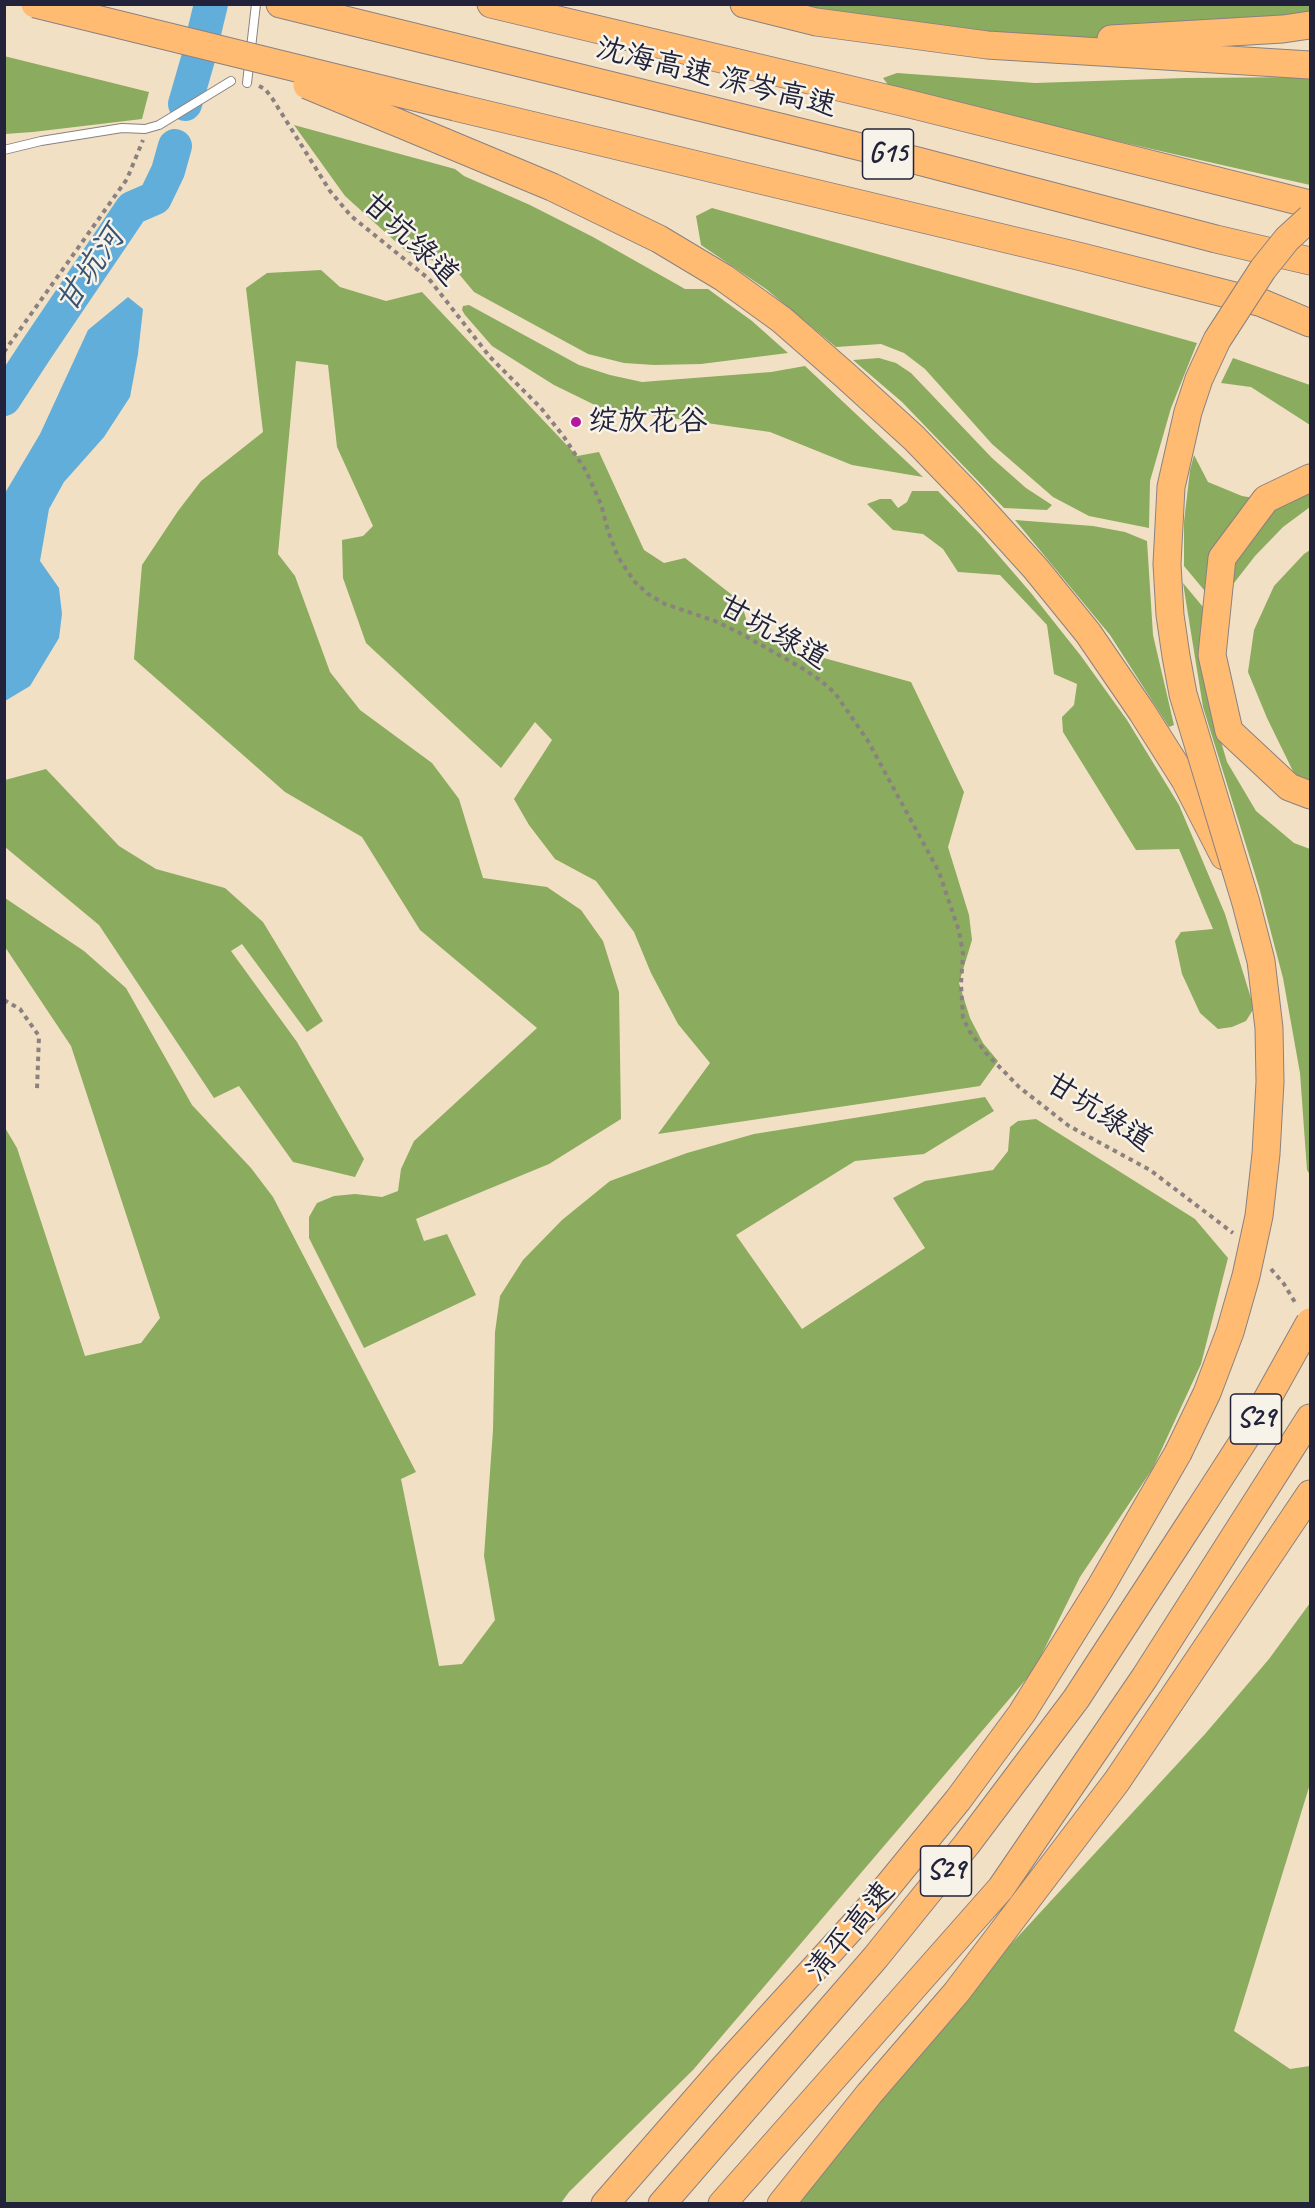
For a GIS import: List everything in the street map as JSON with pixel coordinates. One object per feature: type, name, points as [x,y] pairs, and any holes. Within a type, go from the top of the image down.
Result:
[{"type":"highway","points":[[35,4],[1082,257],[1262,303],[1311,323]]},
{"type":"highway","name":"沈海高速 深岑高速","points":[[280,4],[918,161],[1216,239],[1311,261]]},
{"type":"highway","name":"沈海高速 深岑高速","points":[[491,4],[906,103],[1311,204]]},
{"type":"highway","points":[[744,4],[816,22],[987,45],[1311,65]]},
{"type":"highway","points":[[987,45],[1283,29],[1311,24]]},
{"type":"highway","points":[[231,53],[552,186],[612,215],[659,239],[724,278],[782,320],[914,438],[1036,569],[1088,633],[1149,722],[1185,780],[1246,903]]},
{"type":"highway","points":[[605,2204],[720,2072],[874,1903],[958,1800],[1022,1713],[1100,1588],[1178,1453],[1207,1393],[1230,1332],[1246,1276],[1259,1216],[1266,1154],[1270,1082],[1269,1028],[1260,961],[1246,903],[1184,694],[1176,656],[1170,615],[1167,564],[1171,488],[1188,412],[1216,340],[1263,269],[1287,239],[1311,218]]},
{"type":"highway","points":[[1311,478],[1266,499],[1222,558],[1212,655],[1228,731],[1289,787],[1311,795]]},
{"type":"highway","name":"清平高速","points":[[662,2204],[867,1966],[967,1844],[1076,1699],[1246,1437],[1305,1316]]},
{"type":"highway","name":"S29","points":[[722,2204],[1001,1888],[1145,1677],[1311,1418]]},
{"type":"highway","points":[[781,2204],[869,2094],[956,1993],[1117,1781],[1303,1505]]},
{"type":"lane","points":[[248,83],[256,4]]},
{"type":"lane","points":[[4,150],[41,141],[122,128],[145,129],[159,125],[231,81]]},
{"type":"path","name":"甘坑绿道","points":[[248,83],[265,89],[272,98],[330,191],[351,216],[429,279],[490,357],[541,408],[564,437],[586,471],[601,504],[618,557],[634,581],[648,594],[665,604],[716,621],[747,637],[811,674],[835,693],[868,741],[939,872],[963,954],[961,984],[963,1018],[970,1032],[986,1053],[1019,1087],[1069,1126],[1150,1170],[1236,1235]]},
{"type":"path","points":[[4,352],[127,179],[145,129]]},
{"type":"path","points":[[4,1000],[20,1009],[39,1036],[37,1089]]},
{"type":"path","points":[[1265,1262],[1284,1284],[1305,1316]]},
{"type":"green space","points":[[1310,4],[1310,19],[1094,44],[831,27],[727,5]]},
{"type":"green space","points":[[4,56],[149,92],[142,119],[5,134]]},
{"type":"green space","points":[[897,73],[1035,83],[1310,77],[1310,185],[892,90],[883,78]]},
{"type":"green space","points":[[294,125],[455,169],[464,176],[530,205],[593,237],[685,289],[708,289],[752,321],[788,353],[701,364],[654,365],[624,363],[588,354],[474,292],[459,274],[443,264],[407,252],[345,196]]},
{"type":"green space","points":[[712,208],[1197,343],[1171,408],[1150,481],[1149,528],[1089,516],[1053,497],[992,444],[925,369],[904,353],[881,344],[836,347],[766,289],[701,245],[696,216]]},
{"type":"green space","points":[[321,270],[340,287],[386,301],[422,292],[577,456],[599,452],[644,550],[664,563],[685,558],[741,602],[748,625],[795,650],[911,682],[964,792],[948,847],[969,915],[972,940],[959,983],[970,1018],[983,1043],[998,1061],[980,1086],[658,1134],[710,1063],[678,1024],[651,973],[634,932],[596,881],[555,859],[529,825],[514,799],[552,740],[535,722],[501,768],[366,643],[343,578],[342,540],[363,536],[373,526],[337,447],[328,365],[296,361],[278,554],[295,576],[330,672],[360,710],[432,763],[459,799],[483,878],[547,887],[581,910],[603,941],[619,992],[621,1119],[549,1164],[416,1219],[424,1241],[447,1234],[476,1295],[364,1348],[309,1238],[309,1217],[317,1203],[334,1196],[355,1194],[382,1197],[398,1191],[401,1169],[414,1141],[537,1028],[420,930],[362,837],[285,792],[134,659],[142,565],[201,481],[263,432],[246,288],[267,273]]},
{"type":"green space","points":[[469,305],[579,365],[642,382],[771,372],[805,366],[923,477],[852,465],[770,432],[601,408],[554,385],[492,346],[462,310],[463,306]]},
{"type":"green space","points":[[879,358],[896,363],[911,373],[992,458],[1026,488],[1052,505],[1047,510],[1004,508],[902,402],[853,360]]},
{"type":"green space","points":[[1233,358],[1310,385],[1310,425],[1251,387],[1221,383]]},
{"type":"green space","points":[[1194,455],[1208,482],[1242,496],[1277,502],[1310,494],[1310,507],[1283,527],[1255,556],[1234,583],[1224,614],[1184,566],[1184,522]]},
{"type":"green space","points":[[912,491],[938,491],[981,535],[1081,656],[1127,720],[1179,805],[1225,914],[1254,1008],[1246,1021],[1232,1027],[1218,1029],[1200,1013],[1182,974],[1175,941],[1181,932],[1213,929],[1179,849],[1136,850],[1063,732],[1062,717],[1074,705],[1077,684],[1054,674],[1047,625],[1000,575],[958,572],[943,549],[923,534],[893,530],[867,504],[880,499],[891,499],[898,508],[907,502]]},
{"type":"green space","points":[[1015,520],[1093,526],[1125,532],[1147,541],[1153,635],[1174,725],[1169,727],[1110,635]]},
{"type":"green space","points":[[1310,550],[1310,806],[1267,718],[1248,672],[1254,630],[1274,586]]},
{"type":"green space","points":[[1183,583],[1218,625],[1213,714],[1227,762],[1256,811],[1294,843],[1310,849],[1310,1175],[1307,1170],[1300,1073],[1283,978],[1259,887],[1203,707]]},
{"type":"green space","points":[[46,769],[119,846],[156,869],[225,888],[263,922],[323,1021],[307,1032],[242,944],[231,951],[297,1042],[364,1159],[355,1177],[293,1162],[239,1086],[214,1098],[99,925],[5,847],[5,780]]},
{"type":"green space","points":[[5,898],[84,951],[126,988],[192,1105],[251,1168],[273,1197],[416,1472],[401,1479],[439,1666],[462,1664],[495,1620],[484,1556],[493,1430],[495,1332],[500,1296],[523,1260],[562,1220],[610,1181],[687,1153],[754,1134],[985,1097],[994,1111],[924,1154],[855,1161],[736,1235],[802,1329],[925,1248],[893,1198],[925,1181],[993,1170],[1008,1151],[1010,1127],[1018,1121],[1036,1119],[1195,1219],[1228,1258],[1201,1364],[1153,1468],[1080,1577],[1034,1670],[693,2070],[569,2192],[561,2203],[5,2203],[4,1126],[17,1148],[85,1356],[141,1343],[160,1318],[71,1046],[5,947]]},
{"type":"green space","points":[[1310,1603],[1310,1784],[1234,2031],[1290,2069],[1310,2066],[1310,2203],[771,2204],[1205,1734],[1269,1659]]},
{"type":"water","points":[[128,297],[143,309],[130,397],[104,437],[64,482],[49,509],[40,561],[59,588],[62,614],[59,638],[30,686],[5,701],[5,493],[40,434],[88,330]]},
{"type":"waterway","name":"甘坑河","points":[[204,33],[211,4]]},
{"type":"waterway","name":"甘坑河","points":[[185,104],[198,59]]},
{"type":"waterway","name":"甘坑河","points":[[4,399],[132,208],[155,198],[168,171],[175,146]]},
{"type":"place","name":"绽放花谷","points":[[576,422]]}]
